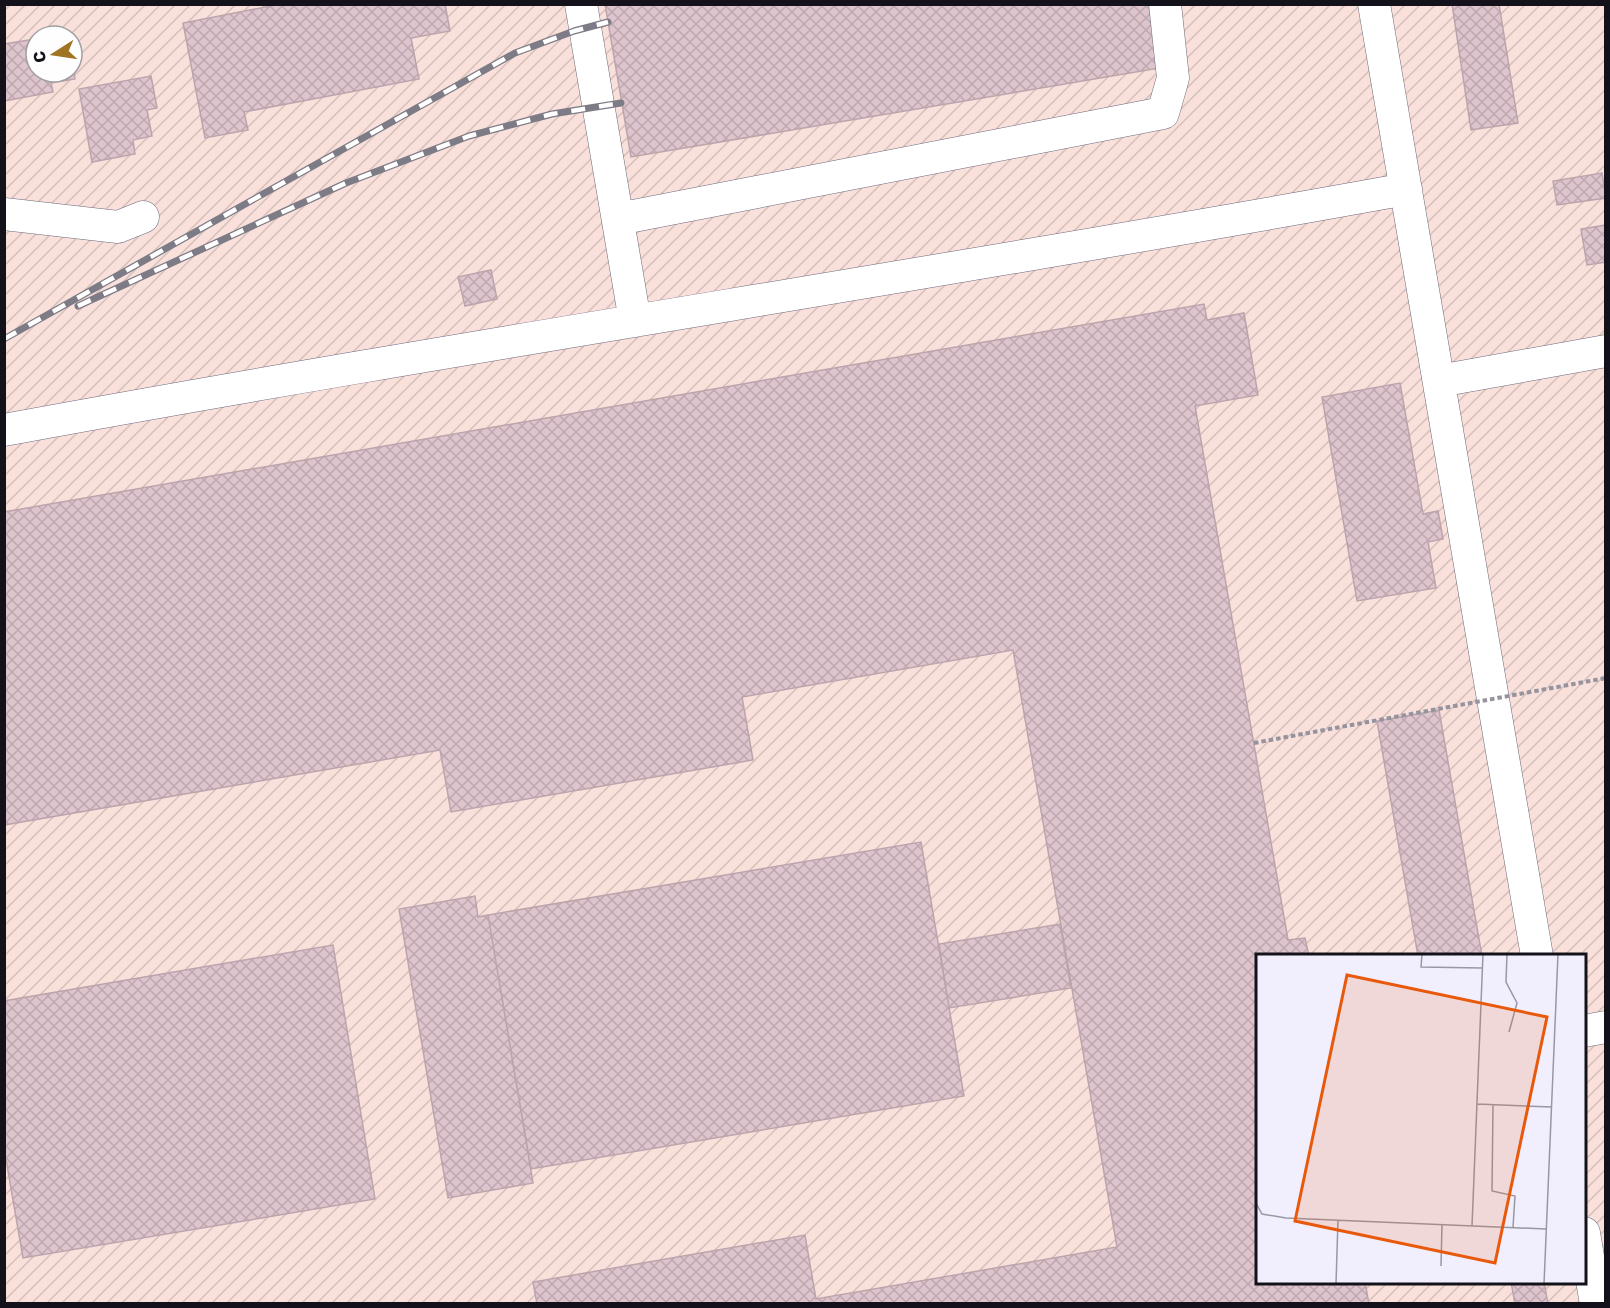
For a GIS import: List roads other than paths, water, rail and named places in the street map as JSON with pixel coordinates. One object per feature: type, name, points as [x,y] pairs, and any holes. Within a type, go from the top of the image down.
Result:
[{"type":"lane","points":[[581,4],[635,321]]},
{"type":"lane","points":[[618,219],[1164,113],[1173,78],[1165,4]]},
{"type":"lane","points":[[1374,4],[1537,954]]},
{"type":"lane","points":[[4,430],[270,381],[1122,240],[1406,189]]},
{"type":"lane","points":[[4,214],[118,227],[143,217]]},
{"type":"lane","points":[[1439,381],[1605,351]]},
{"type":"lane","points":[[1586,1031],[1605,1027]]},
{"type":"lane","points":[[1586,1245],[1596,1304]]},
{"type":"railway","points":[[4,339],[515,53],[574,31],[608,22]]},
{"type":"railway","points":[[78,306],[346,183],[469,136],[552,114],[621,103]]}]
